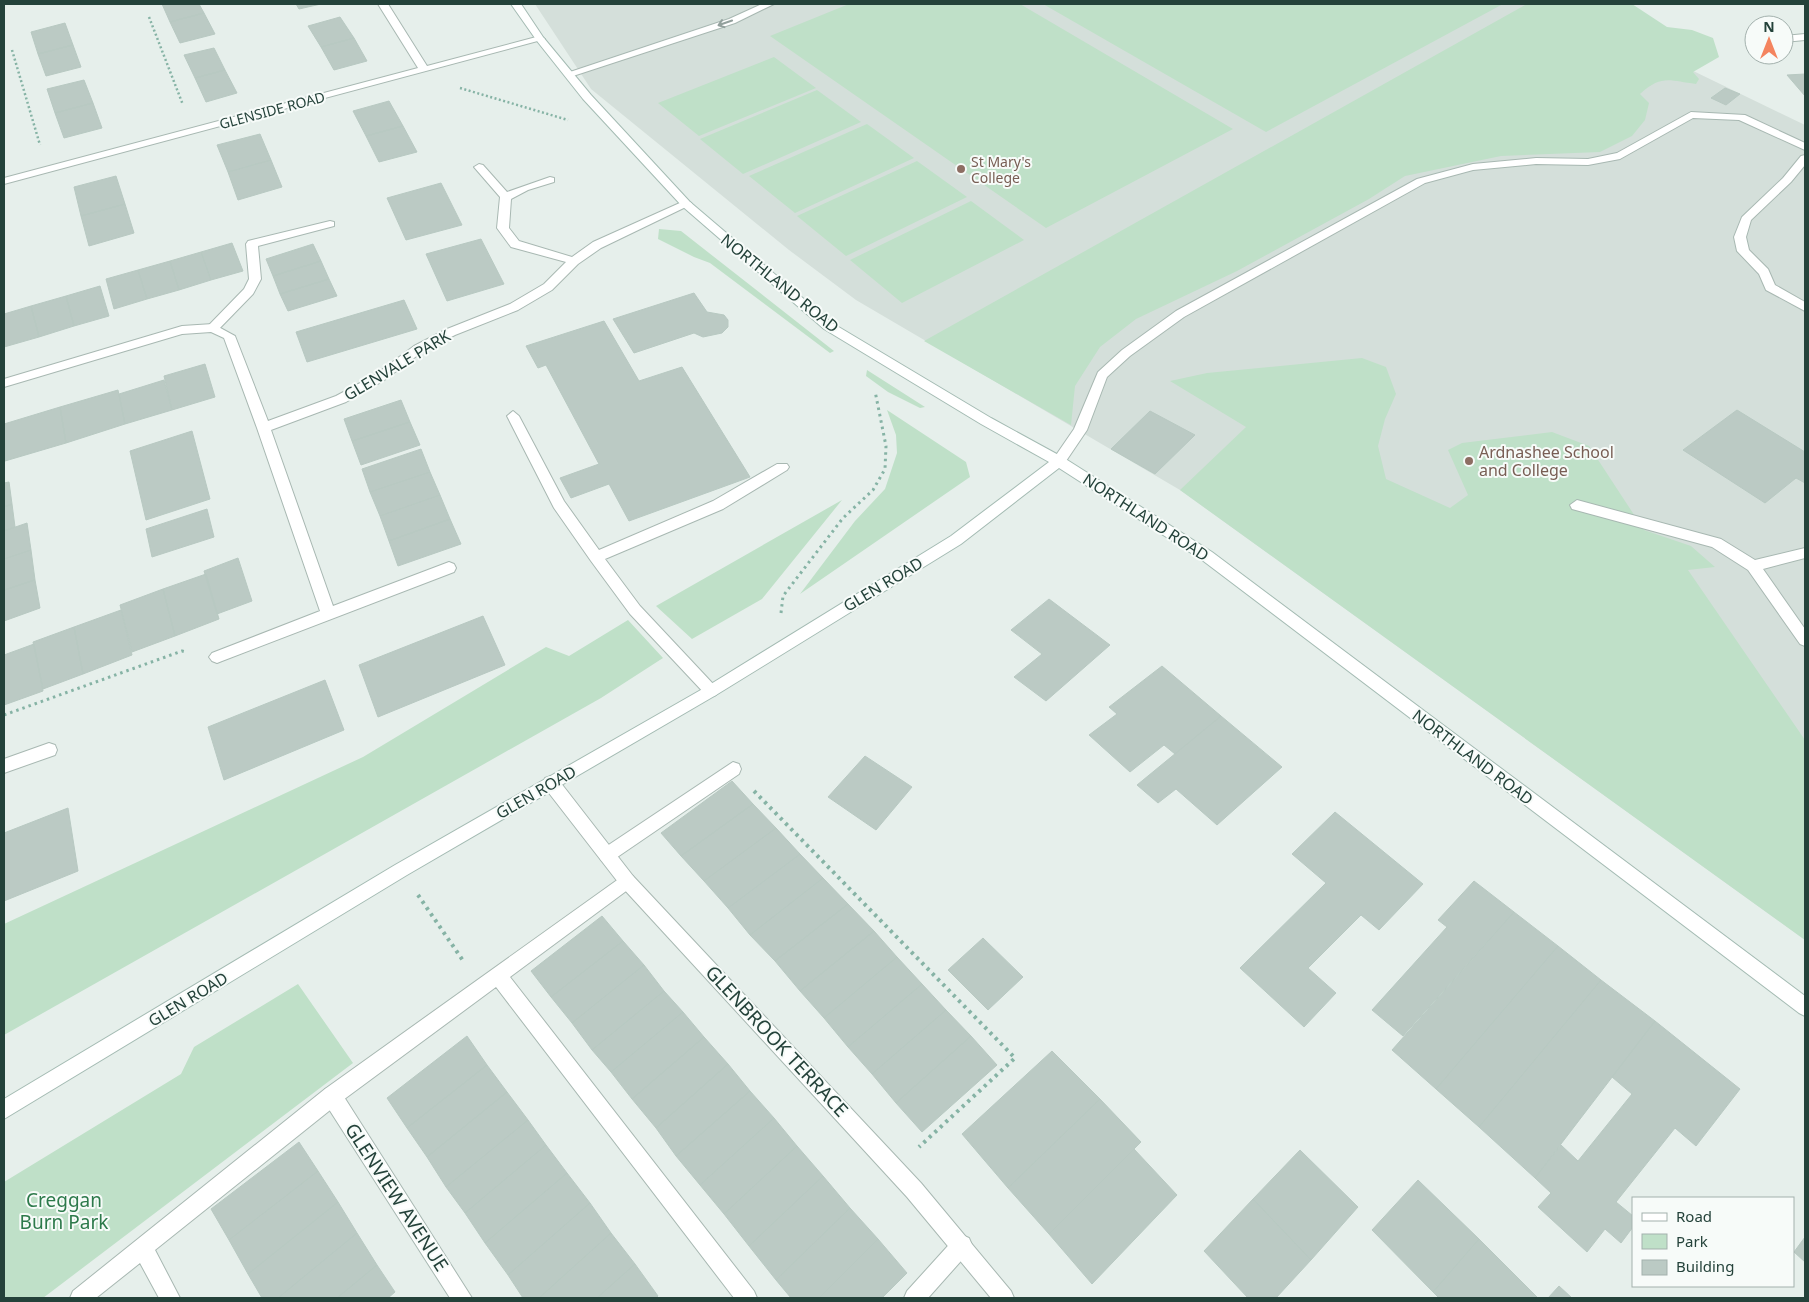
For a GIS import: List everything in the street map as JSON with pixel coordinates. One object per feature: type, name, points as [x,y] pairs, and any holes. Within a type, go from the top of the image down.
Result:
[{"type":"street","points":[[383,4],[424,69]]},
{"type":"street","name":"NORTHLAND ROAD","points":[[516,4],[540,39],[587,97],[686,204],[828,326],[986,421],[1059,461],[1207,556],[1805,1007]]},
{"type":"street","points":[[569,74],[732,21],[769,4]]},
{"type":"street","name":"GLENSIDE ROAD","points":[[4,181],[540,39]]},
{"type":"street","name":"GLEN ROAD","points":[[4,1110],[401,870],[711,691],[956,540],[1059,461],[1080,430],[1102,375],[1126,352],[1180,314],[1422,181],[1473,167],[1536,161],[1588,162],[1620,156],[1691,115],[1741,116],[1805,147]]},
{"type":"street","points":[[1805,158],[1787,180],[1746,219],[1740,237],[1743,251],[1764,272],[1770,287],[1805,307]]},
{"type":"street","points":[[480,167],[506,197],[503,228],[514,244],[574,261]]},
{"type":"street","points":[[506,197],[524,188],[550,180]]},
{"type":"street","name":"GLENVALE PARK","points":[[264,428],[341,399],[379,378],[418,349],[451,332],[514,307],[548,288],[574,261],[597,245],[686,204]]},
{"type":"street","points":[[213,328],[249,291],[252,285],[255,278],[252,244],[330,224]]},
{"type":"street","points":[[4,384],[182,330],[213,328],[229,336],[264,428],[328,613]]},
{"type":"street","points":[[513,416],[559,504],[596,557],[635,610],[711,691]]},
{"type":"street","points":[[596,557],[718,505],[782,467]]},
{"type":"street","points":[[1578,505],[1716,543],[1753,566],[1805,640]]},
{"type":"street","points":[[1753,566],[1805,553]]},
{"type":"street","points":[[217,657],[449,568]]},
{"type":"street","points":[[4,766],[49,750]]},
{"type":"street","points":[[607,855],[733,769]]},
{"type":"street","name":"GLENBROOK TERRACE","points":[[551,783],[627,881],[962,1245],[1004,1298]]},
{"type":"street","points":[[80,1298],[332,1096],[627,881]]},
{"type":"street","points":[[497,976],[747,1298]]},
{"type":"street","name":"GLENVIEW AVENUE","points":[[332,1096],[462,1298]]},
{"type":"street","points":[[914,1298],[962,1245]]},
{"type":"street","points":[[144,1248],[170,1298]]},
{"type":"path","points":[[149,17],[193,130]]},
{"type":"path","points":[[12,50],[47,170]]},
{"type":"path","points":[[424,69],[430,79],[568,120]]},
{"type":"path","points":[[775,650],[783,596],[842,518],[873,490],[884,469],[886,446],[876,391]]},
{"type":"path","points":[[4,715],[182,652],[217,657]]},
{"type":"path","points":[[733,769],[1015,1058],[894,1170]]},
{"type":"path","points":[[401,870],[470,970]]},
{"type":"shaded area","name":"Ardnashee School and College","points":[[535,4],[1555,4],[1805,125],[1805,940],[1180,490],[856,300],[789,250],[591,89]]},
{"type":"green space","points":[[849,4],[1020,4],[1233,129],[1046,228],[770,36]]},
{"type":"green space","points":[[1043,4],[1503,4],[1266,132]]},
{"type":"green space","points":[[1527,4],[1632,4],[1667,27],[1692,30],[1713,38],[1719,57],[1693,72],[1699,79],[1696,84],[1666,80],[1654,84],[1640,94],[1649,103],[1645,120],[1632,136],[1600,152],[1501,156],[1405,176],[1369,199],[1237,271],[1136,319],[1100,347],[1075,386],[1071,425],[924,341]]},
{"type":"green space","points":[[774,57],[816,88],[699,136],[658,103]]},
{"type":"green space","points":[[817,90],[861,122],[743,174],[700,139]]},
{"type":"green space","points":[[867,124],[914,158],[795,213],[749,176]]},
{"type":"green space","points":[[917,161],[967,197],[846,256],[797,216]]},
{"type":"green space","points":[[971,201],[1024,240],[902,303],[850,260]]},
{"type":"green space","points":[[659,229],[681,231],[834,351],[830,353],[710,263],[658,239]]},
{"type":"green space","points":[[1362,358],[1386,367],[1396,394],[1385,419],[1378,446],[1386,479],[1450,508],[1468,495],[1448,450],[1462,443],[1552,432],[1589,446],[1644,530],[1691,546],[1715,567],[1688,570],[1805,740],[1805,940],[1180,490],[1246,427],[1170,381],[1207,373]]},
{"type":"green space","points":[[867,370],[925,407],[920,408],[888,392],[866,376]]},
{"type":"green space","points":[[887,410],[966,462],[970,477],[800,594],[855,521],[885,489],[897,453],[896,435]]},
{"type":"green space","points":[[842,500],[762,599],[692,639],[656,606]]},
{"type":"green space","points":[[628,620],[663,658],[601,698],[4,1035],[4,924],[363,757],[546,647],[569,656]]},
{"type":"green space","name":"Creggan Burn Park","points":[[298,984],[353,1063],[43,1298],[4,1298],[4,1182],[181,1074],[194,1047]]},
{"type":"building","points":[[162,4],[199,4],[204,13],[170,22]]},
{"type":"building","points":[[296,4],[321,4],[299,9]]},
{"type":"building","points":[[204,13],[215,34],[180,43],[170,22]]},
{"type":"building","points":[[340,17],[354,38],[321,47],[308,26]]},
{"type":"building","points":[[65,23],[73,45],[38,54],[31,32]]},
{"type":"building","points":[[354,38],[367,61],[334,70],[321,47]]},
{"type":"building","points":[[73,45],[81,67],[46,76],[38,54]]},
{"type":"building","points":[[214,48],[225,70],[195,78],[184,55]]},
{"type":"building","points":[[225,70],[237,93],[206,102],[195,78]]},
{"type":"building","points":[[1805,74],[1805,96],[1787,75]]},
{"type":"building","points":[[84,80],[93,103],[55,113],[47,89]]},
{"type":"building","points":[[1725,88],[1740,94],[1726,105],[1711,98]]},
{"type":"building","points":[[389,101],[403,126],[366,136],[353,111]]},
{"type":"building","points":[[93,103],[102,128],[64,138],[55,113]]},
{"type":"building","points":[[403,126],[417,152],[379,162],[366,136]]},
{"type":"building","points":[[260,134],[271,160],[228,172],[217,145]]},
{"type":"building","points":[[271,160],[282,187],[238,200],[228,172]]},
{"type":"building","points":[[116,176],[125,204],[81,216],[74,187]]},
{"type":"building","points":[[441,183],[462,225],[406,240],[387,198]]},
{"type":"building","points":[[125,204],[134,233],[89,246],[81,216]]},
{"type":"building","points":[[481,239],[504,284],[447,301],[426,254]]},
{"type":"building","points":[[232,243],[243,271],[211,280],[201,252]]},
{"type":"building","points":[[313,244],[321,261],[273,276],[266,259]]},
{"type":"building","points":[[201,252],[211,280],[179,290],[170,261]]},
{"type":"building","points":[[170,261],[179,290],[147,299],[138,270]]},
{"type":"building","points":[[321,261],[329,279],[280,294],[273,276]]},
{"type":"building","points":[[138,270],[147,299],[114,309],[106,279]]},
{"type":"building","points":[[329,279],[337,296],[288,311],[280,294]]},
{"type":"building","points":[[100,286],[109,316],[74,326],[66,296]]},
{"type":"building","points":[[694,293],[707,312],[724,315],[728,320],[728,327],[722,333],[703,337],[694,333],[634,353],[613,319]]},
{"type":"building","points":[[66,296],[74,326],[39,337],[31,306]]},
{"type":"building","points":[[404,300],[417,329],[307,362],[296,332]]},
{"type":"building","points":[[31,306],[39,337],[4,347],[4,314]]},
{"type":"building","points":[[604,321],[639,381],[682,367],[750,477],[629,521],[609,484],[571,498],[560,478],[599,464],[546,365],[538,368],[526,346]]},
{"type":"building","points":[[205,364],[215,397],[172,410],[164,376]]},
{"type":"building","points":[[164,380],[172,410],[125,424],[119,394]]},
{"type":"building","points":[[118,390],[125,424],[66,443],[60,407]]},
{"type":"building","points":[[401,400],[410,422],[352,441],[344,419]]},
{"type":"building","points":[[60,407],[66,443],[5,461],[4,424]]},
{"type":"building","points":[[1737,410],[1805,452],[1805,483],[1796,478],[1765,503],[1683,450]]},
{"type":"building","points":[[1150,411],[1195,435],[1155,474],[1111,449]]},
{"type":"building","points":[[410,422],[420,445],[361,465],[352,441]]},
{"type":"building","points":[[192,431],[210,499],[146,520],[130,451]]},
{"type":"building","points":[[421,449],[430,472],[370,492],[362,469]]},
{"type":"building","points":[[430,472],[440,495],[380,516],[370,492]]},
{"type":"building","points":[[9,482],[12,504],[4,507],[4,483]]},
{"type":"building","points":[[440,495],[450,519],[389,541],[380,516]]},
{"type":"building","points":[[12,504],[15,527],[4,531],[4,507]]},
{"type":"building","points":[[207,509],[214,537],[152,557],[146,529]]},
{"type":"building","points":[[450,519],[461,544],[398,566],[389,541]]},
{"type":"building","points":[[27,523],[31,550],[4,559],[4,531]]},
{"type":"building","points":[[31,550],[35,580],[4,590],[4,559]]},
{"type":"building","points":[[238,558],[252,601],[217,614],[204,571]]},
{"type":"building","points":[[206,574],[219,619],[175,636],[163,589]]},
{"type":"building","points":[[35,580],[40,608],[4,621],[4,590]]},
{"type":"building","points":[[163,589],[175,636],[132,652],[120,605]]},
{"type":"building","points":[[1049,599],[1110,645],[1046,701],[1014,677],[1042,654],[1011,630]]},
{"type":"building","points":[[121,610],[132,655],[83,674],[74,627]]},
{"type":"building","points":[[483,616],[505,665],[378,717],[359,665]]},
{"type":"building","points":[[74,627],[83,674],[43,689],[33,642]]},
{"type":"building","points":[[34,644],[43,691],[4,705],[4,655]]},
{"type":"building","points":[[1162,666],[1221,716],[1175,754],[1164,745],[1130,772],[1089,735],[1117,714],[1109,707]]},
{"type":"building","points":[[325,680],[344,730],[224,780],[208,727]]},
{"type":"building","points":[[1221,716],[1282,767],[1217,825],[1176,789],[1158,803],[1137,785]]},
{"type":"building","points":[[865,756],[912,787],[876,830],[828,797]]},
{"type":"building","points":[[732,781],[753,804],[681,856],[661,833]]},
{"type":"building","points":[[753,804],[776,828],[704,881],[681,856]]},
{"type":"building","points":[[68,808],[78,871],[4,901],[4,833]]},
{"type":"building","points":[[1335,812],[1423,884],[1379,930],[1361,915],[1308,968],[1336,993],[1304,1027],[1240,968],[1326,883],[1292,854]]},
{"type":"building","points":[[776,828],[800,854],[728,908],[704,881]]},
{"type":"building","points":[[800,854],[823,878],[750,935],[728,908]]},
{"type":"building","points":[[823,878],[848,904],[775,961],[750,935]]},
{"type":"building","points":[[1474,881],[1514,912],[1403,1036],[1372,1010],[1447,927],[1438,920]]},
{"type":"building","points":[[848,904],[874,931],[800,991],[775,961]]},
{"type":"building","points":[[1514,912],[1558,946],[1436,1089],[1392,1050]]},
{"type":"building","points":[[602,916],[623,941],[551,997],[531,971]]},
{"type":"building","points":[[874,931],[897,957],[824,1018],[800,991]]},
{"type":"building","points":[[983,938],[1023,977],[988,1010],[948,970]]},
{"type":"building","points":[[623,941],[644,965],[572,1023],[551,997]]},
{"type":"building","points":[[1558,946],[1601,980],[1479,1127],[1436,1089]]},
{"type":"building","points":[[897,957],[922,984],[848,1047],[824,1018]]},
{"type":"building","points":[[644,965],[664,991],[592,1050],[572,1023]]},
{"type":"building","points":[[1601,980],[1655,1021],[1535,1178],[1479,1127]]},
{"type":"building","points":[[922,984],[946,1010],[872,1074],[848,1047]]},
{"type":"building","points":[[664,991],[683,1012],[611,1072],[592,1050]]},
{"type":"building","points":[[946,1010],[971,1036],[896,1103],[872,1074]]},
{"type":"building","points":[[683,1012],[704,1037],[632,1099],[611,1072]]},
{"type":"building","points":[[1655,1021],[1740,1089],[1696,1146],[1675,1128],[1616,1202],[1632,1215],[1632,1228],[1621,1243],[1605,1229],[1587,1252],[1538,1207],[1551,1193],[1535,1178],[1561,1145],[1578,1161],[1632,1094],[1612,1077]]},
{"type":"building","points":[[467,1036],[487,1065],[407,1128],[387,1098]]},
{"type":"building","points":[[971,1036],[997,1065],[922,1132],[896,1103]]},
{"type":"building","points":[[704,1037],[728,1064],[656,1128],[632,1099]]},
{"type":"building","points":[[1052,1051],[1100,1099],[1008,1188],[962,1134]]},
{"type":"building","points":[[728,1064],[750,1091],[676,1156],[656,1128]]},
{"type":"building","points":[[487,1065],[507,1092],[427,1157],[407,1128]]},
{"type":"building","points":[[750,1091],[774,1118],[700,1185],[676,1156]]},
{"type":"building","points":[[507,1092],[528,1120],[446,1187],[427,1157]]},
{"type":"building","points":[[1100,1099],[1141,1142],[1049,1234],[1008,1188]]},
{"type":"building","points":[[774,1118],[797,1146],[724,1214],[700,1185]]},
{"type":"building","points":[[528,1120],[546,1145],[465,1213],[446,1187]]},
{"type":"building","points":[[299,1142],[318,1171],[229,1240],[211,1209]]},
{"type":"building","points":[[546,1145],[567,1173],[485,1243],[465,1213]]},
{"type":"building","points":[[797,1146],[823,1176],[749,1246],[724,1214]]},
{"type":"building","points":[[1134,1149],[1177,1195],[1092,1284],[1049,1234]]},
{"type":"building","points":[[1300,1150],[1358,1207],[1311,1260],[1253,1199]]},
{"type":"building","points":[[318,1171],[338,1202],[248,1274],[229,1240]]},
{"type":"building","points":[[567,1173],[590,1203],[508,1275],[485,1243]]},
{"type":"building","points":[[823,1176],[850,1208],[776,1280],[749,1246]]},
{"type":"building","points":[[1418,1180],[1479,1239],[1433,1292],[1372,1230]]},
{"type":"building","points":[[1253,1199],[1311,1260],[1276,1298],[1248,1298],[1204,1251]]},
{"type":"building","points":[[338,1202],[357,1233],[278,1298],[262,1298],[248,1274]]},
{"type":"building","points":[[590,1203],[611,1233],[539,1298],[523,1298],[508,1275]]},
{"type":"building","points":[[850,1208],[878,1239],[819,1298],[791,1298],[776,1280]]},
{"type":"building","points":[[357,1233],[377,1265],[337,1298],[278,1298]]},
{"type":"building","points":[[611,1233],[635,1264],[597,1298],[539,1298]]},
{"type":"building","points":[[1805,1237],[1805,1262],[1794,1252]]},
{"type":"building","points":[[878,1239],[907,1273],[882,1298],[819,1298]]},
{"type":"building","points":[[1479,1239],[1538,1298],[1439,1298],[1433,1292]]},
{"type":"building","points":[[635,1264],[658,1296],[656,1298],[597,1298]]},
{"type":"building","points":[[377,1265],[395,1292],[388,1298],[337,1298]]},
{"type":"building","points":[[1559,1286],[1572,1298],[1548,1298]]},
{"type":"place","name":"St Mary's College","points":[[961,169]]},
{"type":"place","name":"Ardnashee School and College","points":[[1469,461]]}]
